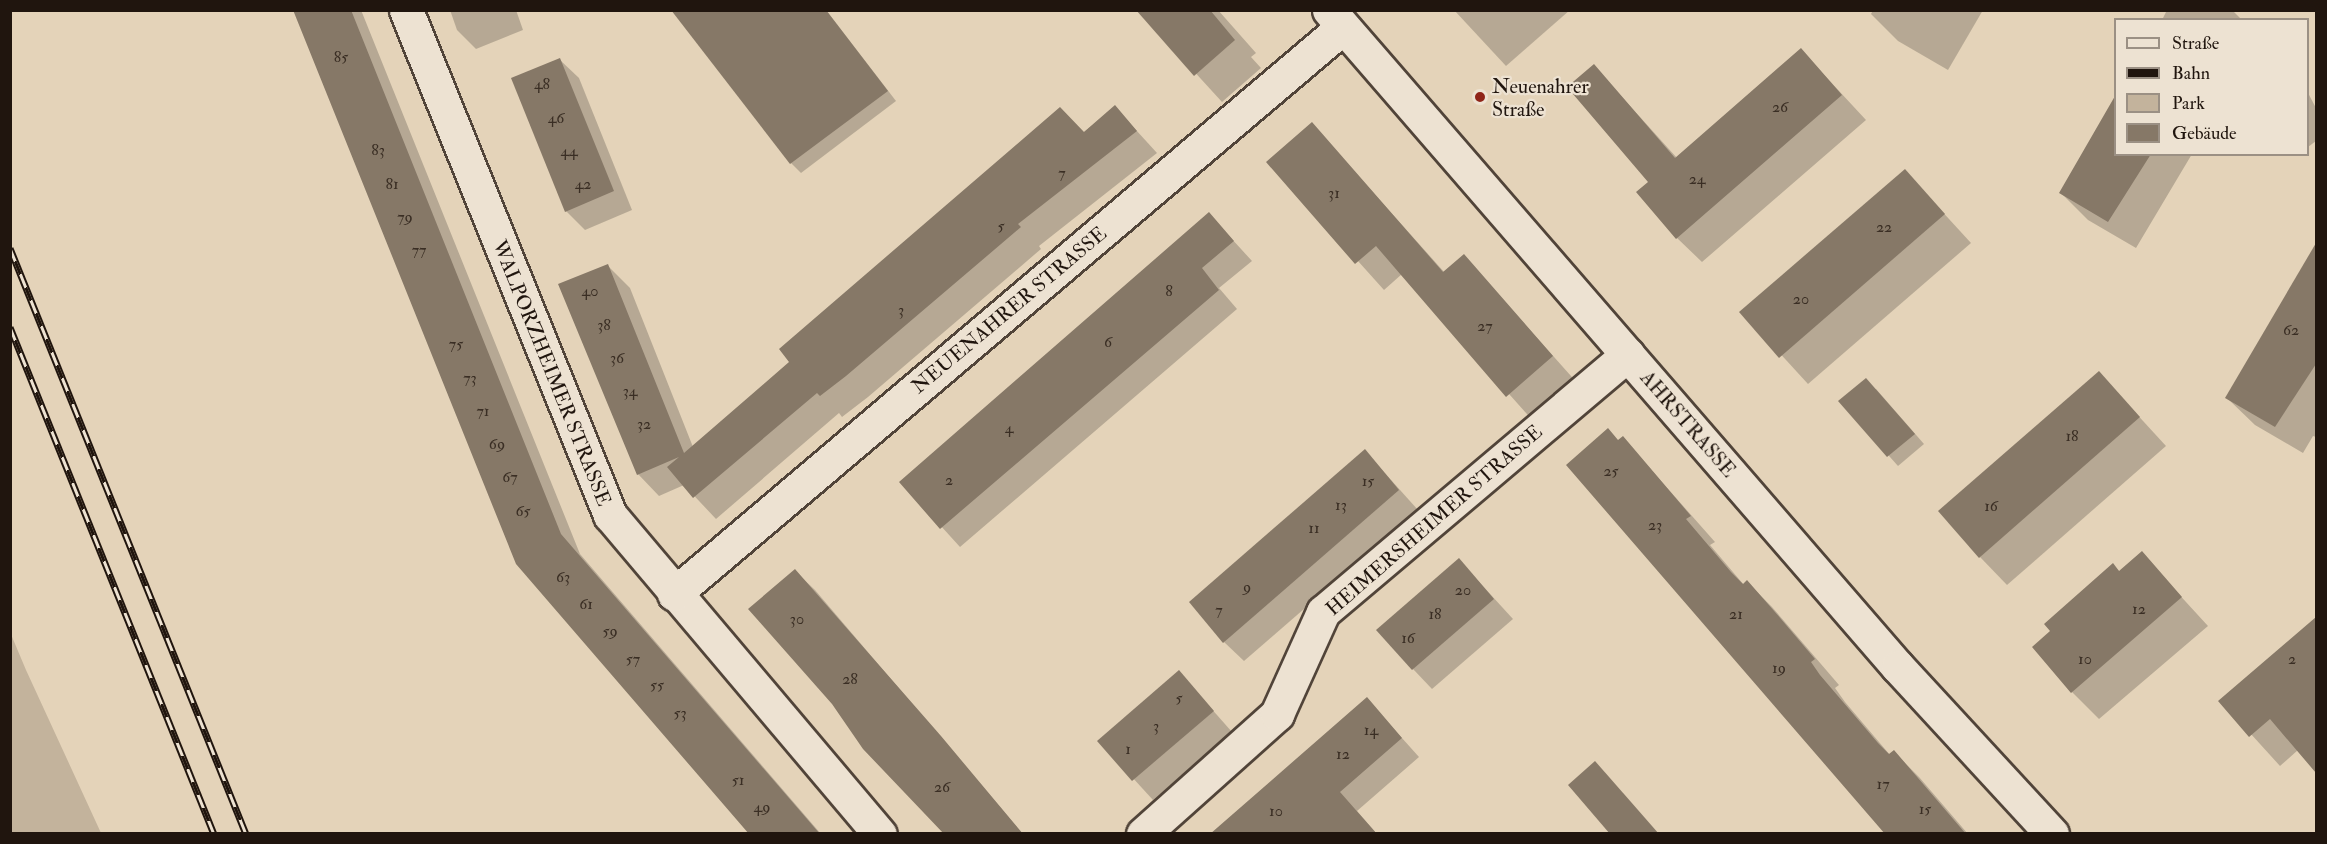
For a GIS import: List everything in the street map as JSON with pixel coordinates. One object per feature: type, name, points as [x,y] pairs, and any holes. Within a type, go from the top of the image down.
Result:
[{"type":"street","name":"WALPORZHEIMER STRASSE","points":[[406,10],[610,515],[674,594],[880,834]]},
{"type":"street","name":"NEUENAHRER STRASSE","points":[[674,594],[1336,19]]},
{"type":"street","name":"AHRSTRASSE","points":[[1336,19],[1898,668],[2052,834]]},
{"type":"street","name":"HEIMERSHEIMER STRASSE","points":[[1143,834],[1277,714],[1323,612],[1628,354]]},
{"type":"green space","points":[[10,632],[26,670],[101,833],[11,833]]},
{"type":"building","points":[[293,10],[351,10],[561,534],[820,834],[749,834],[516,564]]},
{"type":"building","points":[[671,10],[826,10],[888,91],[790,164]]},
{"type":"building","points":[[1136,10],[1210,10],[1235,40],[1194,76]]},
{"type":"building","points":[[1801,48],[1842,95],[1676,239],[1636,192],[1648,182],[1567,87],[1594,64],[1675,158]]},
{"type":"building","points":[[560,58],[614,191],[565,212],[511,78]]},
{"type":"building","points":[[2114,98],[2114,156],[2150,156],[2108,222],[2059,193]]},
{"type":"building","points":[[1115,105],[1137,131],[1018,224],[1021,227],[846,376],[820,396],[817,393],[693,498],[667,467],[679,457],[637,475],[558,284],[608,264],[684,453],[789,362],[779,349],[1060,107],[1084,132]]},
{"type":"building","points":[[1312,122],[1443,272],[1464,254],[1553,356],[1506,397],[1376,246],[1355,264],[1266,162]]},
{"type":"building","points":[[1905,169],[1945,214],[1779,358],[1739,312]]},
{"type":"building","points":[[1209,212],[1234,241],[1202,268],[1219,290],[940,529],[899,482]]},
{"type":"building","points":[[2316,243],[2316,364],[2275,427],[2225,398]]},
{"type":"building","points":[[2099,371],[2140,417],[1979,558],[1938,511]]},
{"type":"building","points":[[1866,378],[1915,434],[1887,457],[1838,401]]},
{"type":"building","points":[[1608,428],[1618,440],[1623,436],[1691,516],[1686,519],[1731,572],[1743,584],[1747,580],[1815,659],[1811,662],[1820,675],[1878,743],[1889,754],[1894,750],[1966,834],[1885,834],[1566,465]]},
{"type":"building","points":[[1365,449],[1399,490],[1223,643],[1189,602]]},
{"type":"building","points":[[2142,551],[2182,597],[2071,693],[2032,647],[2050,631],[2044,624],[2113,563],[2119,571]]},
{"type":"building","points":[[1459,558],[1494,599],[1412,670],[1376,630]]},
{"type":"building","points":[[795,569],[1023,834],[944,834],[863,749],[832,704],[748,609]]},
{"type":"building","points":[[2316,617],[2316,773],[2270,719],[2249,737],[2218,701]]},
{"type":"building","points":[[1179,670],[1214,711],[1132,781],[1097,741]]},
{"type":"building","points":[[1367,697],[1402,738],[1340,792],[1377,834],[1210,834]]},
{"type":"building","points":[[1595,761],[1659,834],[1610,834],[1568,785]]},
{"type":"railway","points":[[10,248],[246,834]]},
{"type":"railway","points":[[10,327],[214,834]]},
{"type":"place","name":"Neuenahrer Straße","points":[[1480,97]]}]
